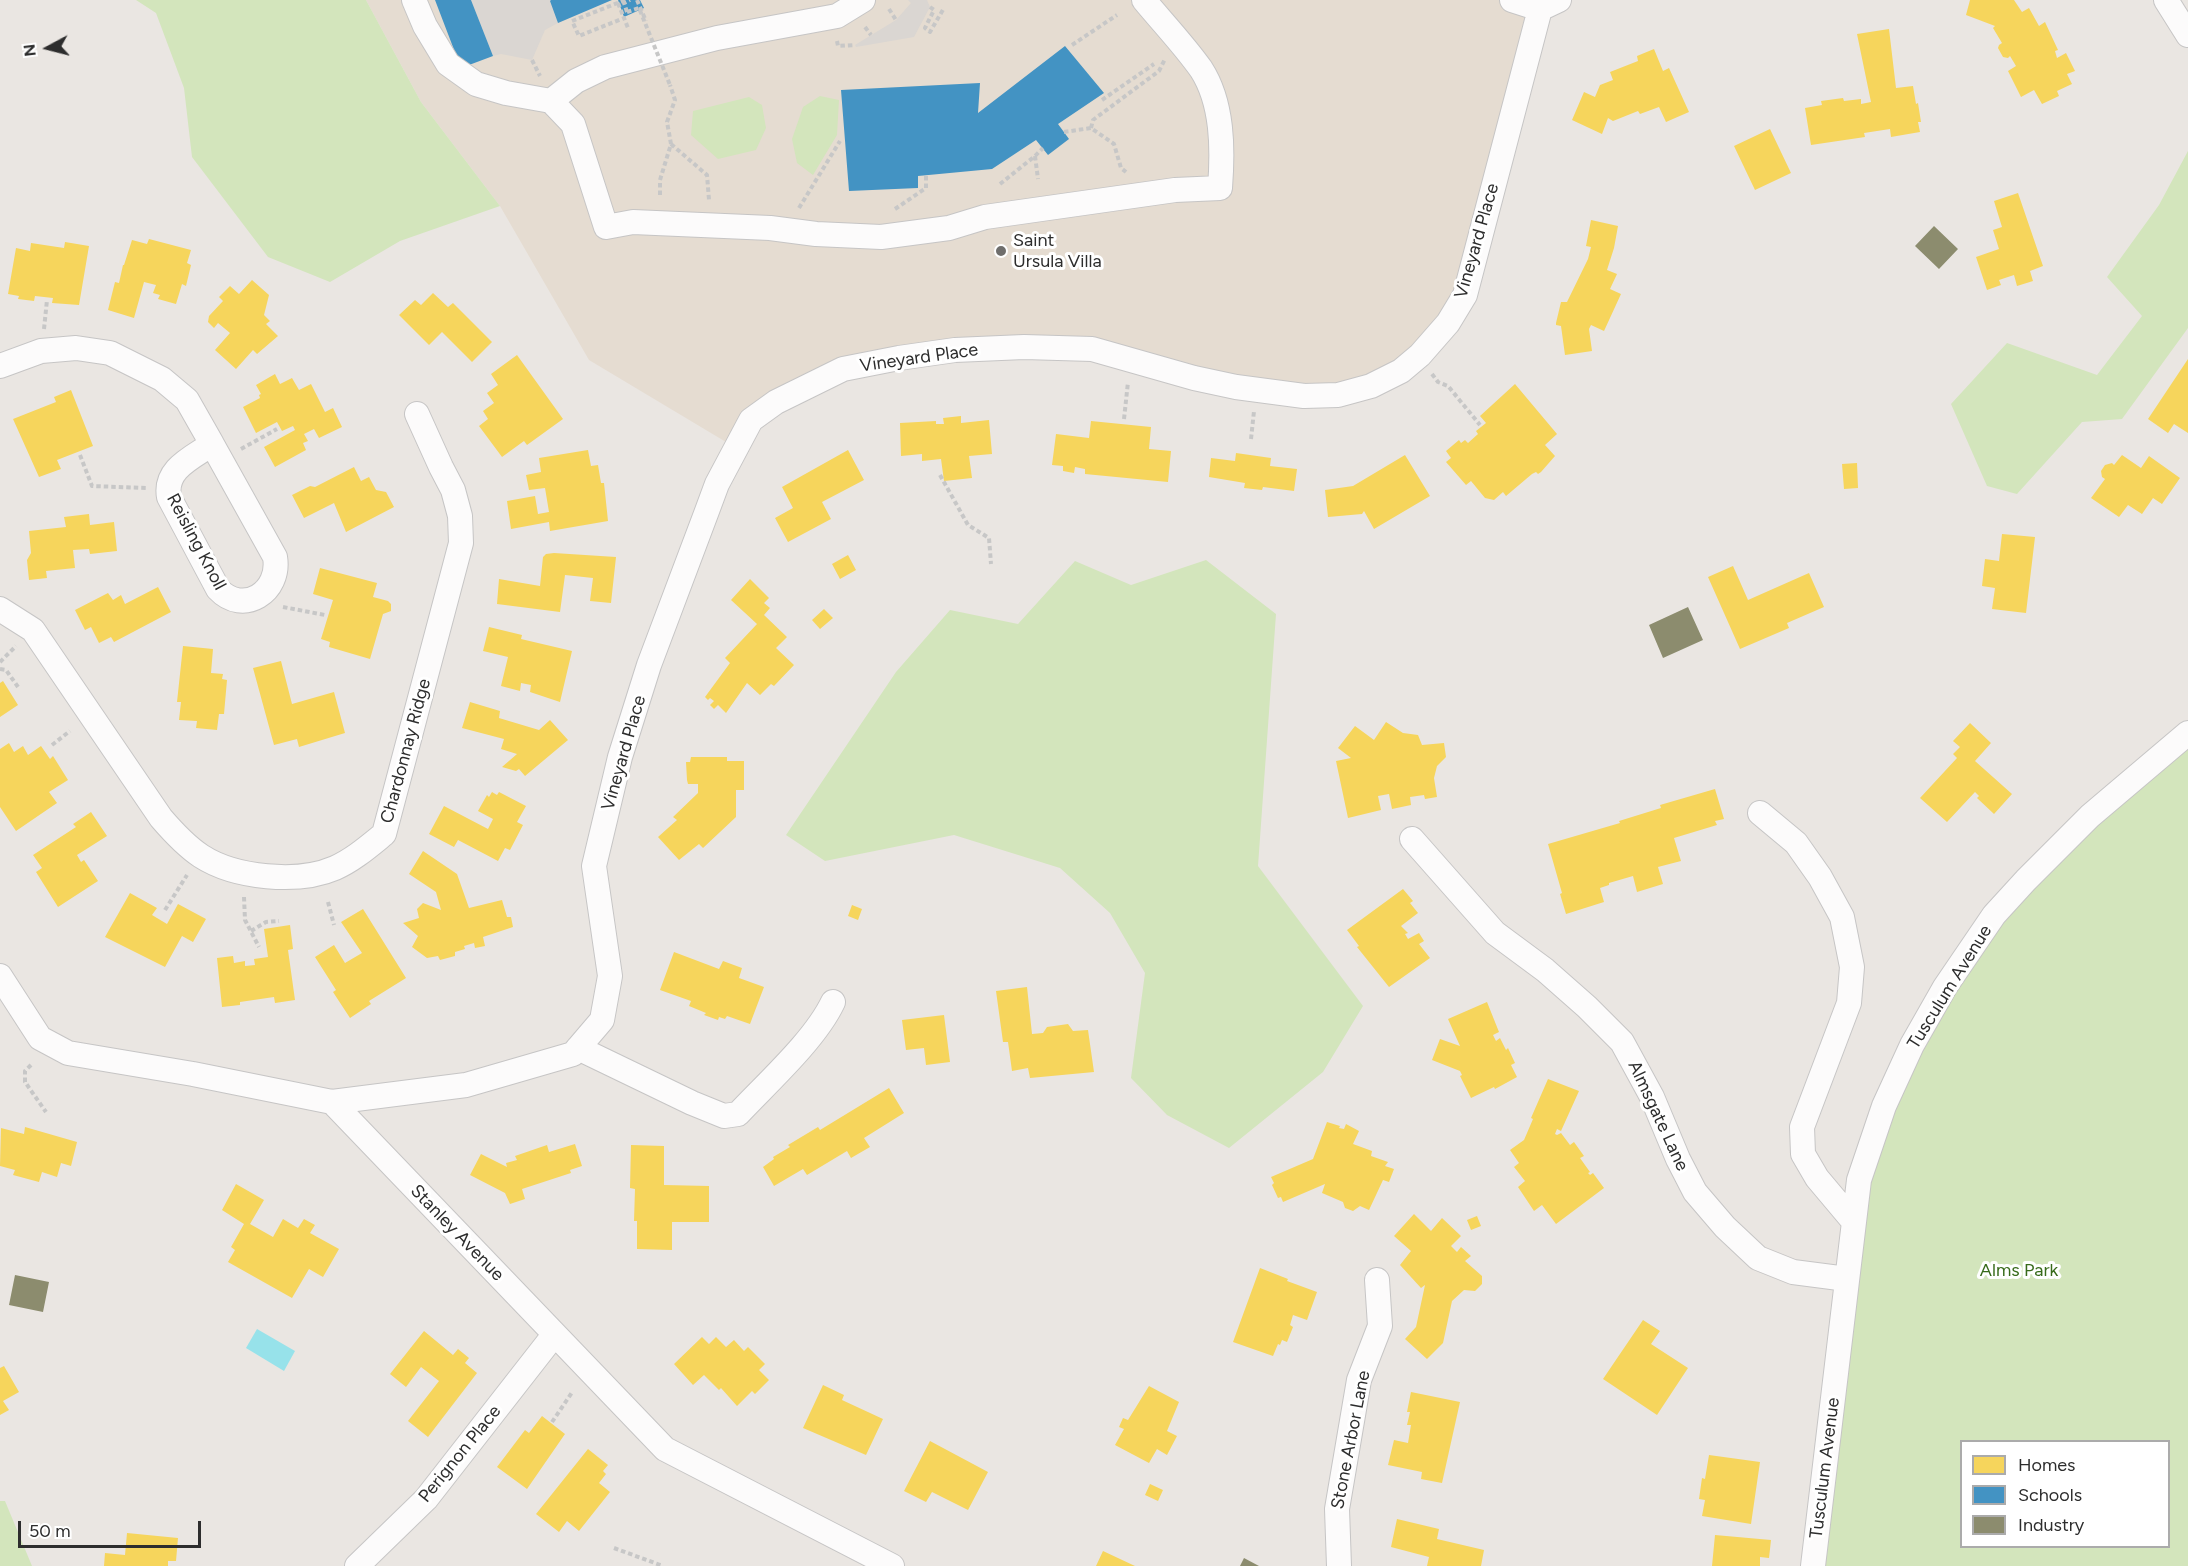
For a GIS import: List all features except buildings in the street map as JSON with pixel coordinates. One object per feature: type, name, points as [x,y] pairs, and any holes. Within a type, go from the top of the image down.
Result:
[{"type":"street","points":[[414,0],[425,26],[448,64],[476,84],[506,93],[551,101],[573,124],[606,227],[633,222],[770,228],[816,234],[881,237],[949,228],[997,215],[1175,190],[1220,188],[1223,153],[1214,99],[1202,70],[1144,0]]},
{"type":"street","points":[[551,101],[576,81],[605,67],[717,38],[837,16],[863,0]]},
{"type":"street","points":[[1512,0],[1549,5]]},
{"type":"street","points":[[2166,0],[2188,35]]},
{"type":"street","name":"Vineyard Place","points":[[332,1102],[466,1085],[573,1054],[602,1020],[610,976],[594,866],[620,757],[649,665],[717,484],[751,420],[776,402],[843,369],[955,350],[1024,347],[1092,349],[1194,378],[1236,387],[1304,396],[1338,395],[1371,386],[1401,371],[1420,355],[1448,323],[1465,295],[1549,5]]},
{"type":"street","name":"Reisling Knoll","points":[[0,366],[41,351],[75,348],[110,352],[162,379],[187,400],[217,452],[275,557],[275,575],[266,591],[259,596],[242,600],[226,597],[218,589],[169,497],[167,489],[172,473],[178,467],[217,452]]},
{"type":"street","name":"Chardonnay Ridge","points":[[0,609],[33,630],[176,836],[202,856],[223,866],[249,873],[278,878],[315,874],[334,868],[358,855],[384,834],[461,543],[460,516],[453,490],[417,414]]},
{"type":"street","name":"Tusculum Avenue","points":[[1814,1566],[1859,1180],[1884,1106],[1903,1065],[1946,987],[1994,915],[2090,816],[2188,733]]},
{"type":"street","points":[[1760,813],[1796,843],[1820,877],[1842,917],[1852,967],[1850,1004],[1802,1127],[1803,1154],[1816,1178],[1854,1222]]},
{"type":"street","name":"Almsgate Lane","points":[[1412,839],[1495,933],[1545,970],[1622,1042],[1652,1097],[1678,1159],[1695,1192],[1725,1227],[1758,1258],[1793,1272],[1847,1278]]},
{"type":"street","points":[[0,976],[40,1038],[68,1053],[193,1074],[332,1102]]},
{"type":"street","points":[[578,1048],[692,1103],[724,1116],[738,1114],[826,1017],[833,1002]]},
{"type":"street","name":"Stanley Avenue","points":[[332,1102],[665,1449],[855,1556],[892,1566]]},
{"type":"street","name":"Stone Arbor Lane","points":[[1339,1566],[1337,1509],[1359,1380],[1380,1326],[1377,1280]]},
{"type":"street","name":"Perignon Place","points":[[357,1566],[426,1500],[554,1335]]},
{"type":"path","points":[[624,18],[579,36],[572,21],[625,0]]},
{"type":"path","points":[[630,0],[624,3],[627,12],[639,8],[675,100],[667,122],[671,144],[660,180],[660,195]]},
{"type":"path","points":[[637,0],[646,21]]},
{"type":"path","points":[[618,3],[628,28]]},
{"type":"path","points":[[930,7],[934,10],[925,28],[930,32],[945,8]]},
{"type":"path","points":[[889,9],[896,20]]},
{"type":"path","points":[[1072,45],[1117,15]]},
{"type":"path","points":[[863,24],[870,35]]},
{"type":"path","points":[[838,46],[855,45]]},
{"type":"path","points":[[1102,100],[1154,64]]},
{"type":"path","points":[[1091,128],[1093,120],[1159,71]]},
{"type":"path","points":[[1064,132],[1091,128],[1114,144],[1121,168]]},
{"type":"path","points":[[799,208],[840,141]]},
{"type":"path","points":[[671,144],[707,175],[709,200]]},
{"type":"path","points":[[1000,184],[1043,148]]},
{"type":"path","points":[[1035,156],[1038,179]]},
{"type":"path","points":[[889,213],[927,188],[926,175]]},
{"type":"path","points":[[1420,355],[1438,382],[1448,386],[1480,425]]},
{"type":"path","points":[[1124,419],[1129,374],[1136,362]]},
{"type":"path","points":[[217,452],[277,429]]},
{"type":"path","points":[[80,455],[92,486],[167,489]]},
{"type":"path","points":[[940,475],[968,525],[989,538],[992,564]]},
{"type":"path","points":[[282,607],[325,615]]},
{"type":"path","points":[[0,669],[6,670],[18,687]]},
{"type":"path","points":[[52,745],[70,731]]},
{"type":"path","points":[[165,910],[191,868],[202,856]]},
{"type":"path","points":[[244,897],[245,920],[259,946]]},
{"type":"path","points":[[328,902],[334,925]]},
{"type":"path","points":[[251,931],[266,922],[279,921]]},
{"type":"path","points":[[31,1065],[25,1071],[25,1082],[46,1112]]},
{"type":"path","points":[[552,1422],[573,1391]]},
{"type":"path","points":[[614,1548],[663,1566]]},
{"type":"shaded area","name":"Saint Ursula Villa","points":[[366,0],[1512,0],[1540,9],[1465,295],[1420,355],[1338,395],[1092,349],[899,358],[776,402],[736,448],[589,360],[500,206],[421,102]]},
{"type":"shaded area","points":[[471,0],[551,0],[558,23],[545,30],[532,60],[501,54],[493,56]]},
{"type":"shaded area","points":[[908,0],[927,0],[930,7],[914,37],[856,47],[855,45],[896,20],[911,3]]},
{"type":"green space","points":[[136,0],[366,0],[421,102],[500,206],[400,241],[330,282],[268,257],[192,157],[184,88],[156,13]]},
{"type":"green space","points":[[820,96],[839,100],[837,135],[813,175],[797,163],[792,139],[803,107]]},
{"type":"green space","points":[[749,97],[762,105],[766,128],[756,150],[718,159],[691,135],[693,111]]},
{"type":"green space","points":[[2188,151],[2188,328],[2122,419],[2082,422],[2017,494],[1987,486],[1951,404],[2007,343],[2097,375],[2142,316],[2107,277],[2159,205]]},
{"type":"green space","points":[[1206,560],[1276,614],[1258,866],[1363,1006],[1323,1072],[1229,1148],[1167,1115],[1131,1078],[1145,973],[1110,913],[1060,868],[954,835],[825,861],[786,835],[896,672],[950,610],[1018,624],[1075,561],[1131,585]]},
{"type":"green space","name":"Alms Park","points":[[2188,733],[2188,1566],[1814,1566],[1859,1180],[1884,1106],[1994,915]]},
{"type":"green space","points":[[0,1501],[5,1501],[32,1566],[0,1566]]},
{"type":"water","points":[[257,1329],[295,1351],[284,1371],[246,1348]]},
{"type":"place","name":"Saint Ursula Villa","points":[[1001,251]]}]
